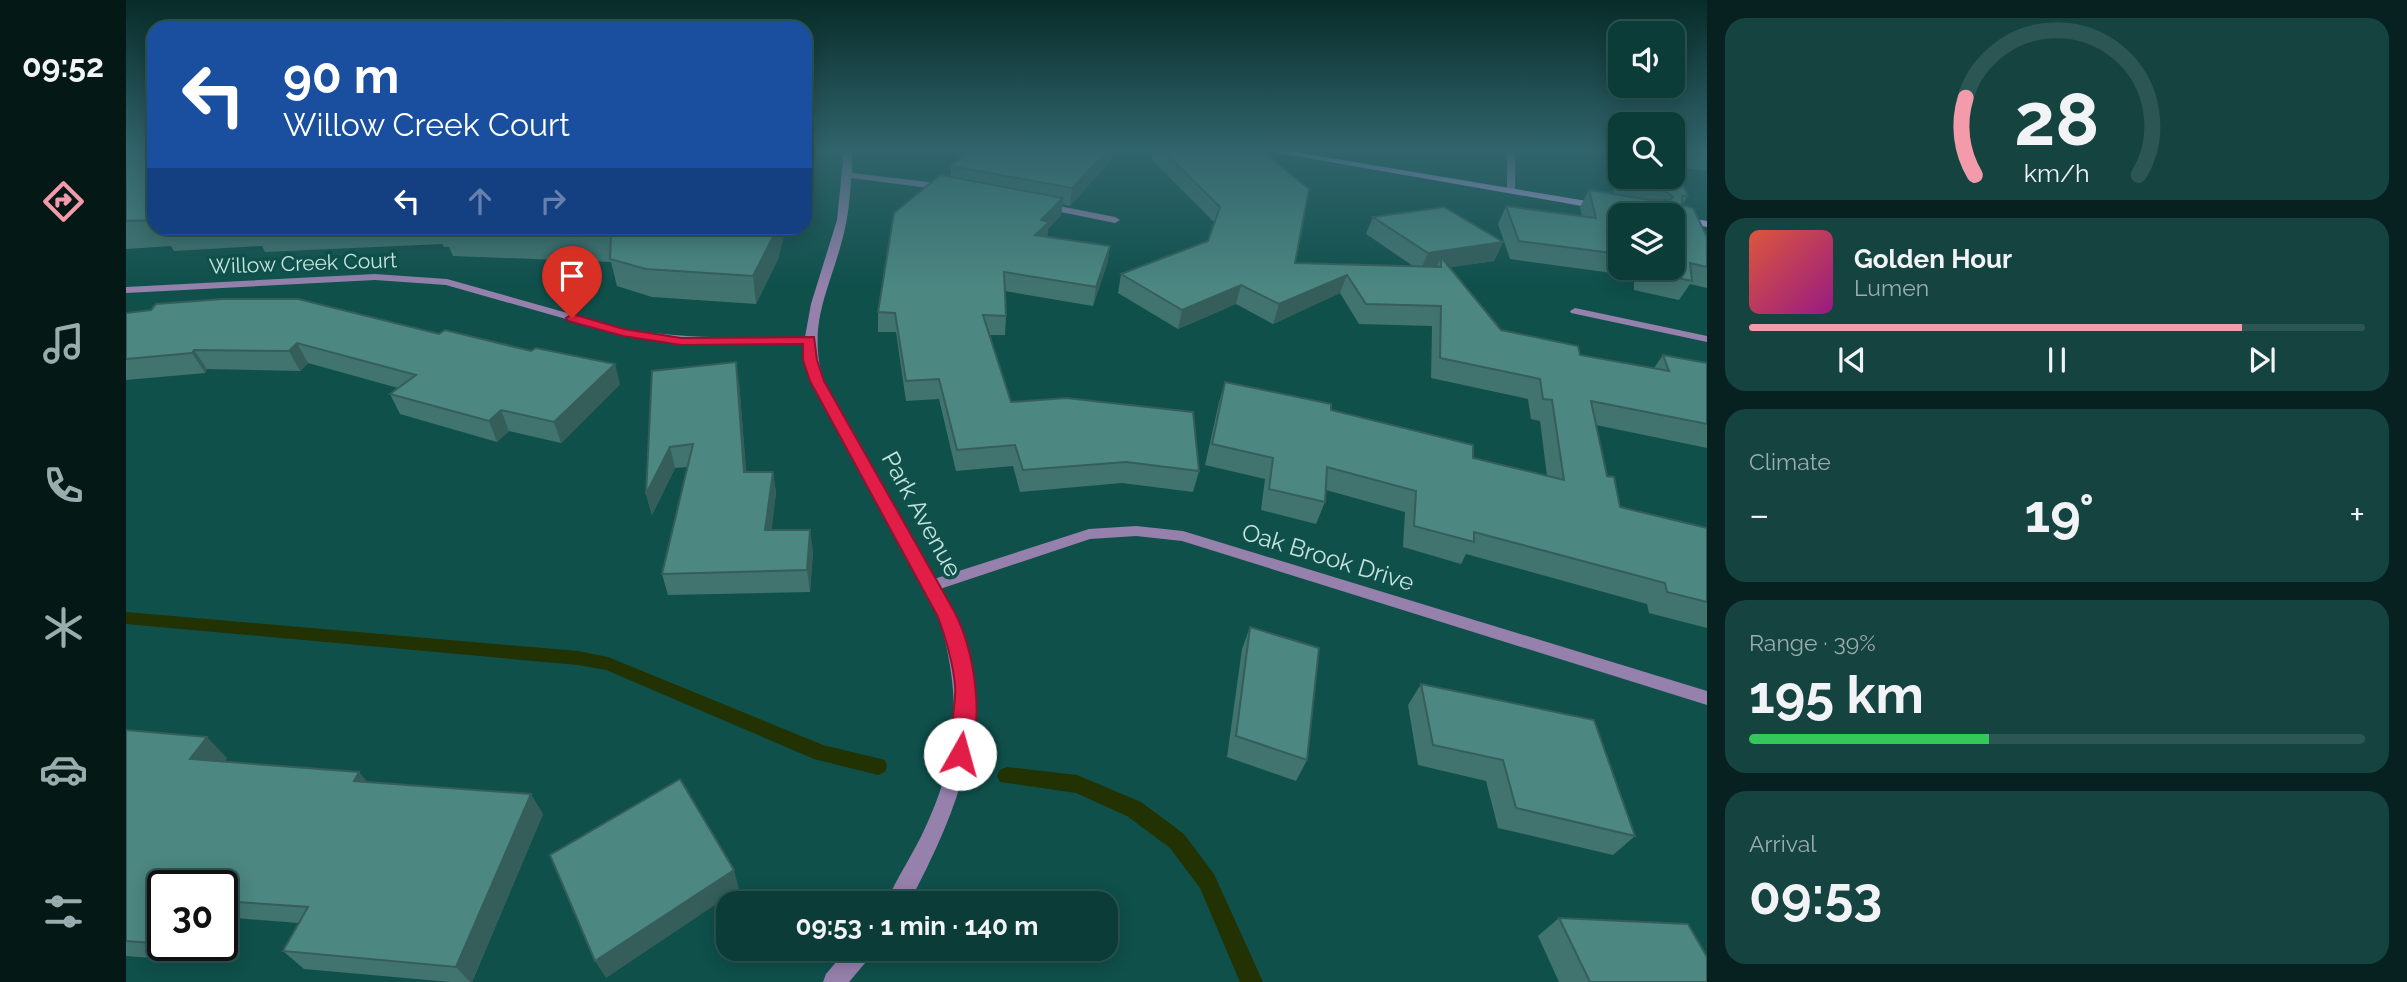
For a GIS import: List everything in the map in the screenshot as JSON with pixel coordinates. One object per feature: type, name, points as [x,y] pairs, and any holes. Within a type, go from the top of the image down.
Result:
[{"type":"street","name":"Park Avenue","points":[[845,196],[839,230],[815,301],[809,340],[810,360],[817,381],[947,617],[959,650],[965,687],[963,735],[952,792],[925,853],[904,891]]},
{"type":"street","points":[[1539,196],[1608,208]]},
{"type":"street","points":[[1037,205],[1115,220]]},
{"type":"street","points":[[1685,220],[1707,224]]},
{"type":"street","name":"Willow Creek Court","points":[[126,290],[375,277],[447,282],[652,338],[692,342],[809,340]]},
{"type":"street","points":[[1575,311],[1707,339]]},
{"type":"street","name":"Oak Brook Drive","points":[[932,586],[1089,534],[1136,531],[1183,536],[1707,698]]},
{"type":"street","points":[[834,982],[852,961]]},
{"type":"building","points":[[126,196],[147,196],[147,220],[126,221]]},
{"type":"building","points":[[915,196],[1063,198],[1041,220],[1049,222],[1035,235],[1110,246],[1096,287],[1004,272],[1006,316],[983,315],[1011,402],[1066,398],[1193,412],[1199,471],[1126,462],[1023,470],[1015,445],[957,450],[939,379],[906,381],[895,313],[878,312],[894,213]]},
{"type":"building","points":[[1209,196],[1308,196],[1295,263],[1441,267],[1441,257],[1501,330],[1578,346],[1580,355],[1669,371],[1663,355],[1707,363],[1707,424],[1591,401],[1607,476],[1614,477],[1620,507],[1707,528],[1707,602],[1667,592],[1665,583],[1474,532],[1474,542],[1414,526],[1416,491],[1327,467],[1325,502],[1269,489],[1273,458],[1212,444],[1225,382],[1331,404],[1331,410],[1473,445],[1473,458],[1564,480],[1552,400],[1543,399],[1540,379],[1440,358],[1441,306],[1366,304],[1347,275],[1279,304],[1241,285],[1182,310],[1121,274],[1208,241],[1220,207]]},
{"type":"building","points":[[1590,196],[1670,200],[1671,196],[1688,196],[1682,196],[1682,203],[1608,203],[1608,252],[1519,241],[1506,206],[1596,218]]},
{"type":"building","points":[[1685,206],[1693,208],[1707,237],[1707,267],[1690,263],[1692,281],[1685,280]]},
{"type":"building","points":[[1444,207],[1503,242],[1428,253],[1373,217]]},
{"type":"building","points":[[611,235],[774,235],[753,276],[646,269],[610,259]]},
{"type":"building","points":[[223,299],[298,299],[439,334],[445,330],[531,351],[536,348],[615,364],[554,422],[501,410],[489,421],[390,394],[416,375],[297,343],[289,351],[194,350],[192,353],[126,359],[126,313],[151,310],[156,304]]},
{"type":"building","points":[[736,362],[744,472],[773,472],[765,530],[810,530],[807,570],[662,574],[693,444],[670,447],[646,494],[652,371]]},
{"type":"building","points":[[1250,627],[1319,648],[1307,760],[1236,736]]},
{"type":"building","points":[[1421,684],[1594,720],[1635,836],[1516,808],[1503,760],[1433,745]]},
{"type":"building","points":[[126,730],[207,737],[190,759],[359,772],[354,781],[531,794],[456,967],[283,951],[308,907],[238,902],[238,870],[147,870],[147,943],[126,941]]},
{"type":"building","points":[[680,779],[734,870],[595,961],[550,855]]},
{"type":"building","points":[[1559,918],[1688,924],[1707,957],[1707,982],[1590,982]]},
{"type":"waterway","points":[[126,618],[578,658],[608,664],[821,753],[878,766]]},
{"type":"waterway","points":[[1007,776],[1077,784],[1134,809],[1177,841],[1207,881],[1252,982]]},
{"type":"route","points":[[572,318],[623,332],[681,342],[809,340],[810,360],[817,381],[947,617],[959,650],[965,687],[960,754]]}]
